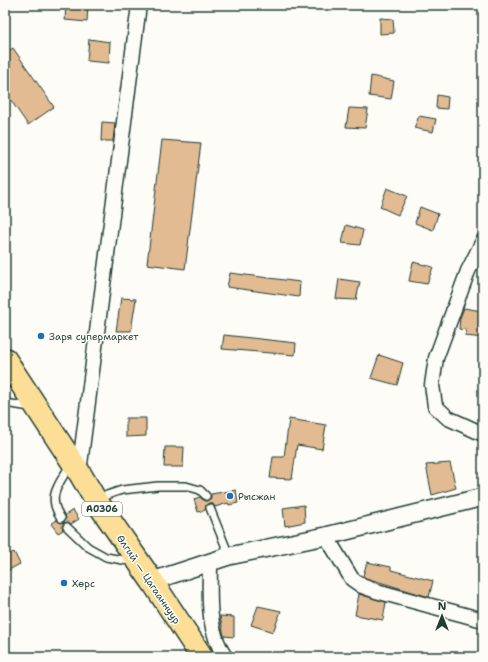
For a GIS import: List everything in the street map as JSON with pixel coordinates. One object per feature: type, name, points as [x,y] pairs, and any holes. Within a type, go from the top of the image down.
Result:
[{"type":"highway","name":"Өлгий — Цагааннуур","points":[[5,360],[95,499],[140,563],[202,657]]},
{"type":"street","points":[[75,467],[139,5]]},
{"type":"street","points":[[483,241],[468,271],[436,358],[432,385],[436,406],[448,418],[483,434]]},
{"type":"street","points":[[152,581],[229,556],[326,536],[483,497]]},
{"type":"street","points":[[326,536],[352,579],[357,583],[376,591],[483,620]]},
{"type":"street","points":[[210,562],[210,612],[214,635],[219,648],[225,657]]},
{"type":"lane","points":[[5,403],[37,408]]},
{"type":"lane","points":[[60,518],[55,510],[53,500],[55,491],[75,467]]},
{"type":"lane","points":[[95,499],[122,490],[158,486],[186,486],[200,490],[206,496]]},
{"type":"lane","points":[[210,508],[229,556]]},
{"type":"lane","points":[[67,526],[88,547],[106,557],[140,563]]},
{"type":"building","points":[[66,5],[88,5],[87,22],[65,20]]},
{"type":"building","points":[[380,18],[393,19],[394,33],[380,34]]},
{"type":"building","points":[[89,39],[110,42],[109,63],[87,61]]},
{"type":"building","points":[[13,48],[54,107],[28,125],[5,92],[5,53]]},
{"type":"building","points":[[371,76],[394,81],[391,99],[369,96]]},
{"type":"building","points":[[437,95],[448,97],[447,109],[436,108]]},
{"type":"building","points":[[349,108],[368,109],[365,128],[346,127]]},
{"type":"building","points":[[419,116],[436,119],[433,132],[414,128]]},
{"type":"building","points":[[102,122],[115,123],[113,141],[101,141]]},
{"type":"building","points":[[162,140],[201,143],[185,269],[147,264]]},
{"type":"building","points":[[387,188],[407,196],[398,215],[380,207]]},
{"type":"building","points":[[420,207],[438,214],[433,230],[415,223]]},
{"type":"building","points":[[346,225],[363,230],[360,245],[342,243]]},
{"type":"building","points":[[413,262],[433,267],[427,284],[409,281]]},
{"type":"building","points":[[230,273],[300,282],[299,297],[227,287]]},
{"type":"building","points":[[339,279],[360,282],[356,300],[336,299]]},
{"type":"building","points":[[121,298],[136,299],[131,331],[116,331]]},
{"type":"building","points":[[464,308],[482,311],[480,319],[483,319],[483,338],[465,336],[466,330],[459,329],[460,318]]},
{"type":"building","points":[[224,335],[296,343],[295,355],[222,349]]},
{"type":"building","points":[[379,355],[403,363],[397,385],[371,378]]},
{"type":"building","points":[[126,418],[146,418],[146,436],[126,437]]},
{"type":"building","points":[[289,419],[326,425],[322,449],[297,445],[292,479],[270,478],[273,457],[284,457]]},
{"type":"building","points":[[165,447],[184,447],[183,467],[164,467]]},
{"type":"building","points":[[450,463],[456,488],[432,495],[426,465]]},
{"type":"building","points":[[236,490],[238,503],[229,505],[228,503],[215,507],[213,504],[209,503],[206,505],[205,510],[198,512],[194,499],[200,497],[204,501],[207,501],[211,498],[211,494]]},
{"type":"building","points":[[304,505],[305,522],[285,526],[283,508]]},
{"type":"building","points":[[73,510],[79,519],[71,524],[68,522],[64,523],[62,526],[63,530],[58,533],[51,524],[57,520],[61,523],[64,522],[66,518],[65,515]]},
{"type":"building","points":[[14,552],[20,564],[5,572],[5,556]]},
{"type":"building","points":[[367,562],[391,567],[391,570],[433,581],[429,597],[366,578],[363,576]]},
{"type":"building","points":[[359,594],[386,602],[383,620],[355,615]]},
{"type":"building","points":[[258,606],[281,611],[273,632],[251,625]]},
{"type":"building","points":[[220,616],[234,617],[234,637],[224,636]]},
{"type":"place","name":"Заря супермаркет","points":[[41,336]]},
{"type":"place","name":"Рысжан","points":[[230,496]]},
{"type":"place","name":"Хөрс","points":[[64,583]]}]
